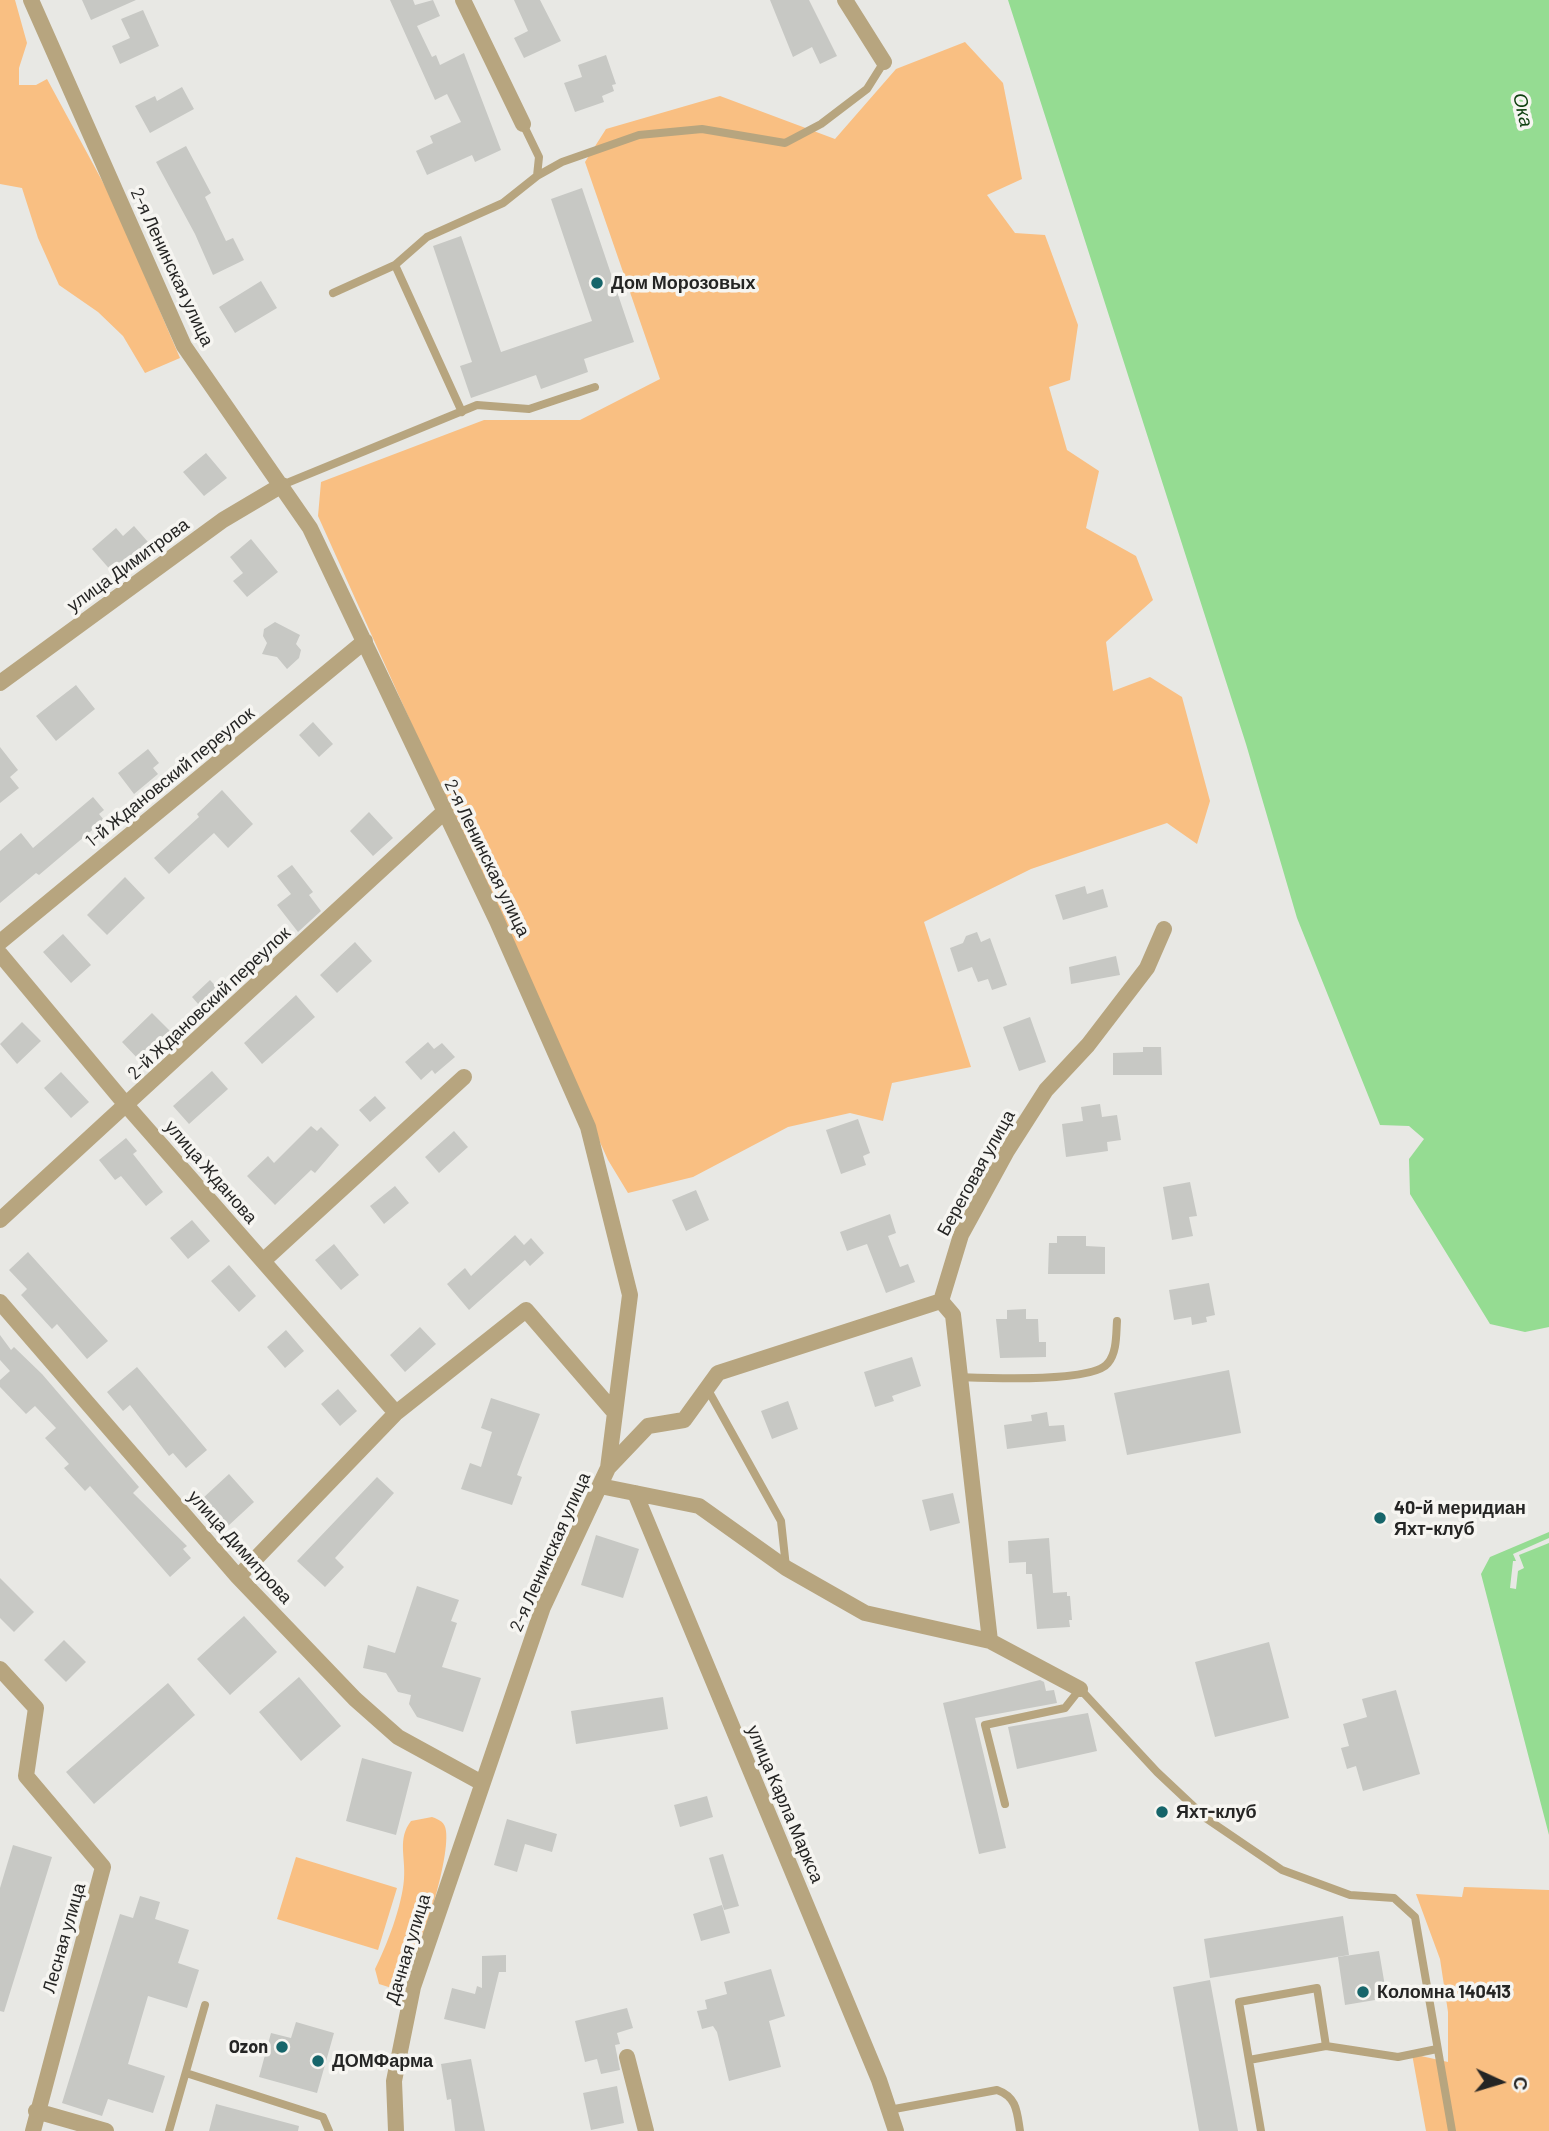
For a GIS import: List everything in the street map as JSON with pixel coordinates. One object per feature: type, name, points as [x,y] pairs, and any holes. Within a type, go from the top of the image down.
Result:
[{"type":"street","name":"2-я Ленинская улица","points":[[31,0],[184,346],[310,528],[497,920],[588,1127],[630,1294],[608,1468],[543,1608],[482,1783]]},
{"type":"street","points":[[463,0],[523,124]]},
{"type":"street","points":[[845,0],[884,62]]},
{"type":"street","name":"улица Димитрова","points":[[0,682],[223,520],[282,485]]},
{"type":"street","name":"1-й Ждановский переулок","points":[[0,942],[365,641]]},
{"type":"street","name":"2-й Ждановский переулок","points":[[0,1220],[444,812]]},
{"type":"street","name":"Береговая улица","points":[[941,1301],[961,1235],[1007,1151],[1046,1090],[1088,1045],[1147,968],[1164,929]]},
{"type":"street","name":"улица Жданова","points":[[0,954],[127,1106],[396,1413]]},
{"type":"street","points":[[263,1261],[464,1077]]},
{"type":"street","points":[[608,1468],[648,1426],[684,1420],[718,1373],[941,1301],[953,1315],[990,1641]]},
{"type":"street","name":"улица Димитрова","points":[[0,1302],[238,1577],[355,1699],[398,1737],[482,1783]]},
{"type":"street","points":[[238,1577],[396,1413],[526,1310],[615,1413]]},
{"type":"street","points":[[600,1486],[699,1506],[786,1568],[865,1613],[990,1641],[1080,1689]]},
{"type":"street","name":"улица Карла Маркса","points":[[635,1493],[896,2131]]},
{"type":"street","name":"Лесная улица","points":[[0,1669],[36,1709],[26,1776],[103,1867],[36,2111],[33,2131]]},
{"type":"street","name":"Дачная улица","points":[[396,2131],[394,2081],[413,1987],[482,1783]]},
{"type":"street","points":[[627,2057],[646,2131]]},
{"type":"street","points":[[36,2111],[106,2131]]},
{"type":"lane","points":[[333,293],[395,265],[427,237],[503,203],[537,176],[562,162],[639,135],[702,129],[785,143],[821,124],[867,89],[884,62]]},
{"type":"lane","points":[[523,124],[539,157],[537,176]]},
{"type":"lane","points":[[395,265],[462,412]]},
{"type":"lane","points":[[282,485],[477,405],[529,408],[595,387]]},
{"type":"lane","points":[[960,1377],[1016,1379],[1094,1373],[1108,1364],[1115,1348],[1117,1321]]},
{"type":"lane","points":[[708,1390],[781,1521],[786,1568]]},
{"type":"lane","points":[[1005,1804],[985,1725],[1065,1708],[1080,1689],[1157,1772],[1207,1819],[1282,1870],[1350,1895],[1394,1898],[1415,1917],[1452,2131]]},
{"type":"lane","points":[[1261,2131],[1239,2002],[1317,1988],[1326,2046]]},
{"type":"lane","points":[[169,2131],[205,2005]]},
{"type":"lane","points":[[1249,2060],[1326,2046],[1398,2057],[1437,2049]]},
{"type":"lane","points":[[186,2073],[323,2118],[329,2131]]},
{"type":"lane","points":[[889,2110],[997,2090],[1009,2094],[1015,2102],[1020,2131]]},
{"type":"shaded area","points":[[0,0],[15,0],[27,43],[19,68],[19,85],[36,85],[47,79],[112,199],[180,358],[145,373],[123,336],[98,312],[59,285],[38,238],[22,188],[0,184]]},
{"type":"shaded area","points":[[965,42],[1003,83],[1022,179],[987,195],[1015,233],[1045,235],[1078,325],[1070,380],[1049,387],[1067,450],[1099,471],[1086,528],[1136,556],[1153,600],[1106,642],[1113,691],[1150,677],[1182,697],[1210,801],[1197,844],[1167,823],[1031,869],[924,922],[971,1067],[892,1083],[883,1121],[850,1113],[788,1127],[693,1177],[628,1193],[608,1160],[318,516],[321,482],[484,420],[580,420],[660,379],[585,162],[606,129],[720,96],[835,139],[896,69]]},
{"type":"shaded area","points":[[432,1817],[445,1825],[443,1866],[423,1937],[398,1990],[379,1984],[375,1969],[400,1901],[404,1879],[404,1835],[411,1821]]},
{"type":"shaded area","points":[[296,1857],[397,1888],[378,1950],[277,1919]]},
{"type":"shaded area","points":[[1464,1887],[1549,1890],[1549,2131],[1426,2131],[1412,2054],[1448,2062],[1448,2012],[1440,1959],[1416,1894],[1462,1897]]},
{"type":"water","name":"Ока","points":[[1008,0],[1549,0],[1549,1327],[1525,1332],[1490,1324],[1410,1194],[1409,1159],[1424,1139],[1409,1126],[1380,1125],[1297,918],[1246,744]]},
{"type":"water","points":[[1549,1532],[1549,1835],[1481,1574],[1490,1557]]},
{"type":"pier","points":[[1549,1538],[1549,1543],[1519,1555],[1524,1568],[1518,1571],[1516,1589],[1510,1588],[1513,1561],[1516,1561],[1513,1554]]},
{"type":"building","points":[[82,0],[136,0],[91,20]]},
{"type":"building","points":[[390,0],[413,0],[415,5],[433,0],[440,16],[417,26],[432,57],[436,55],[440,65],[464,53],[501,150],[475,162],[472,155],[427,175],[416,151],[433,143],[430,136],[461,122],[447,94],[435,100]]},
{"type":"building","points":[[514,0],[540,0],[561,41],[524,58],[514,38],[528,31]]},
{"type":"building","points":[[770,0],[809,0],[837,56],[820,64],[812,47],[793,57]]},
{"type":"building","points":[[143,10],[159,46],[120,64],[112,46],[130,38],[121,19]]},
{"type":"building","points":[[606,55],[616,84],[612,85],[614,91],[602,96],[604,102],[575,112],[564,83],[582,77],[578,65]]},
{"type":"building","points":[[182,87],[194,109],[150,133],[135,106],[155,96],[157,101]]},
{"type":"building","points":[[186,146],[211,193],[205,197],[226,241],[233,238],[244,260],[213,275],[195,234],[156,162]]},
{"type":"building","name":"Дом Морозовых","points":[[582,188],[634,342],[584,359],[588,372],[541,389],[536,375],[471,398],[460,366],[472,362],[433,246],[461,236],[501,352],[592,321],[551,199]]},
{"type":"building","points":[[261,281],[277,308],[235,333],[219,307]]},
{"type":"building","points":[[206,453],[227,478],[204,496],[183,472]]},
{"type":"building","points":[[134,526],[148,542],[113,573],[92,549],[116,528],[123,536]]},
{"type":"building","points":[[251,539],[278,572],[247,597],[233,581],[243,573],[230,557]]},
{"type":"building","points":[[275,622],[300,635],[296,644],[301,650],[299,658],[287,669],[277,657],[262,654],[267,643],[263,636],[264,629]]},
{"type":"building","points":[[76,685],[95,709],[56,741],[36,716]]},
{"type":"building","points":[[313,722],[333,744],[319,757],[299,735]]},
{"type":"building","points":[[0,747],[18,770],[10,777],[19,788],[0,803]]},
{"type":"building","points":[[148,749],[159,763],[153,768],[158,774],[134,794],[118,773]]},
{"type":"building","points":[[222,790],[253,824],[228,848],[214,833],[169,874],[154,858],[199,817],[197,814]]},
{"type":"building","points":[[93,797],[104,810],[99,814],[104,820],[39,875],[36,873],[0,903],[0,851],[21,833],[33,848]]},
{"type":"building","points":[[369,812],[393,838],[373,856],[350,831]]},
{"type":"building","points":[[292,865],[313,892],[309,895],[321,911],[298,932],[277,905],[291,894],[277,876]]},
{"type":"building","points":[[125,877],[145,898],[107,935],[87,915]]},
{"type":"building","points":[[1085,886],[1087,894],[1103,889],[1108,907],[1063,920],[1055,895]]},
{"type":"building","points":[[977,932],[981,942],[990,938],[1007,985],[992,990],[988,979],[978,982],[972,967],[958,972],[950,948],[963,943],[966,936]]},
{"type":"building","points":[[63,934],[91,965],[71,983],[43,952]]},
{"type":"building","points":[[355,942],[372,961],[337,993],[320,975]]},
{"type":"building","points":[[1116,956],[1120,975],[1071,984],[1069,967]]},
{"type":"building","points":[[210,980],[225,996],[206,1013],[192,997]]},
{"type":"building","points":[[296,995],[315,1017],[262,1064],[244,1043]]},
{"type":"building","points":[[152,1013],[171,1032],[140,1061],[122,1042]]},
{"type":"building","points":[[1030,1017],[1046,1062],[1019,1071],[1003,1027]]},
{"type":"building","points":[[22,1022],[41,1041],[17,1064],[0,1044]]},
{"type":"building","points":[[428,1042],[434,1049],[442,1043],[455,1057],[435,1074],[432,1070],[421,1080],[405,1062]]},
{"type":"building","points":[[1143,1047],[1161,1047],[1162,1075],[1113,1075],[1113,1053],[1143,1052]]},
{"type":"building","points":[[212,1071],[228,1089],[189,1124],[173,1106]]},
{"type":"building","points":[[61,1072],[89,1102],[71,1118],[44,1088]]},
{"type":"building","points":[[375,1096],[386,1108],[370,1122],[359,1110]]},
{"type":"building","points":[[1100,1104],[1102,1117],[1117,1115],[1121,1140],[1107,1142],[1108,1151],[1066,1157],[1062,1124],[1083,1121],[1081,1107]]},
{"type":"building","points":[[858,1119],[870,1153],[863,1156],[866,1165],[841,1174],[826,1130]]},
{"type":"building","points":[[311,1126],[317,1131],[321,1127],[339,1145],[315,1173],[311,1170],[275,1205],[247,1176],[268,1156],[274,1163]]},
{"type":"building","points":[[454,1131],[468,1147],[439,1173],[425,1157]]},
{"type":"building","points":[[126,1138],[137,1151],[133,1154],[163,1192],[146,1206],[121,1176],[115,1180],[99,1160]]},
{"type":"building","points":[[1190,1182],[1197,1216],[1189,1217],[1193,1236],[1172,1240],[1163,1187]]},
{"type":"building","points":[[395,1186],[409,1203],[384,1224],[370,1206]]},
{"type":"building","points":[[696,1190],[709,1220],[686,1231],[672,1200]]},
{"type":"building","points":[[890,1214],[896,1233],[888,1236],[900,1267],[908,1264],[915,1282],[886,1293],[867,1244],[847,1251],[840,1232]]},
{"type":"building","points":[[192,1220],[210,1241],[188,1259],[170,1238]]},
{"type":"building","points":[[515,1235],[524,1245],[531,1238],[544,1253],[530,1266],[525,1260],[469,1310],[447,1284],[465,1268],[471,1276]]},
{"type":"building","points":[[1057,1236],[1086,1236],[1086,1246],[1105,1247],[1105,1274],[1048,1274],[1049,1243],[1057,1243]]},
{"type":"building","points":[[334,1244],[359,1275],[341,1290],[315,1260]]},
{"type":"building","points":[[28,1252],[108,1341],[87,1359],[57,1324],[52,1329],[21,1295],[27,1289],[9,1270]]},
{"type":"building","points":[[229,1265],[256,1296],[239,1312],[211,1281]]},
{"type":"building","points":[[1209,1283],[1215,1315],[1206,1317],[1207,1322],[1192,1325],[1191,1317],[1174,1320],[1169,1290]]},
{"type":"building","points":[[1026,1309],[1026,1319],[1038,1319],[1039,1342],[1046,1342],[1046,1357],[1000,1358],[996,1319],[1007,1319],[1007,1310]]},
{"type":"building","points":[[420,1327],[436,1344],[405,1372],[390,1355]]},
{"type":"building","points":[[286,1330],[304,1351],[285,1368],[267,1347]]},
{"type":"building","points":[[0,1335],[11,1350],[14,1347],[42,1374],[139,1487],[133,1493],[187,1546],[183,1549],[191,1558],[170,1577],[90,1486],[85,1491],[64,1468],[69,1464],[45,1438],[56,1428],[35,1406],[26,1414],[0,1387],[0,1380],[10,1371],[0,1360]]},
{"type":"building","points":[[912,1357],[921,1386],[892,1396],[894,1401],[875,1407],[864,1372]]},
{"type":"building","points":[[137,1367],[207,1450],[186,1468],[173,1453],[169,1456],[130,1405],[123,1411],[107,1392]]},
{"type":"building","points":[[1229,1370],[1241,1433],[1127,1455],[1114,1393]]},
{"type":"building","points":[[338,1389],[357,1411],[340,1426],[321,1404]]},
{"type":"building","points":[[491,1398],[540,1414],[517,1475],[522,1477],[512,1505],[461,1489],[470,1463],[481,1467],[492,1432],[481,1428]]},
{"type":"building","points":[[788,1401],[798,1429],[772,1439],[761,1411]]},
{"type":"building","points":[[1047,1412],[1049,1426],[1064,1425],[1066,1441],[1007,1449],[1004,1425],[1032,1421],[1031,1415]]},
{"type":"building","points":[[229,1474],[254,1502],[228,1526],[203,1498]]},
{"type":"building","points":[[377,1477],[394,1493],[335,1558],[344,1567],[325,1587],[297,1561]]},
{"type":"building","points":[[953,1493],[960,1523],[930,1531],[922,1500]]},
{"type":"building","points":[[596,1535],[639,1549],[623,1598],[581,1585]]},
{"type":"building","points":[[1049,1538],[1053,1593],[1067,1592],[1067,1596],[1070,1596],[1072,1620],[1069,1620],[1070,1627],[1037,1629],[1032,1574],[1026,1574],[1026,1562],[1009,1563],[1008,1541]]},
{"type":"building","points":[[0,1578],[34,1612],[14,1632],[0,1618]]},
{"type":"building","points":[[417,1586],[459,1600],[451,1621],[457,1623],[442,1667],[481,1678],[463,1732],[417,1717],[409,1704],[411,1695],[398,1692],[386,1673],[363,1668],[368,1645],[395,1653]]},
{"type":"building","points":[[244,1616],[277,1652],[230,1695],[197,1659]]},
{"type":"building","points":[[64,1640],[86,1662],[66,1682],[44,1660]]},
{"type":"building","points":[[1269,1642],[1289,1718],[1215,1737],[1195,1662]]},
{"type":"building","points":[[299,1677],[341,1726],[301,1761],[259,1712]]},
{"type":"building","points":[[1040,1680],[1044,1682],[1046,1691],[1054,1690],[1057,1703],[975,1718],[1006,1848],[979,1854],[943,1703]]},
{"type":"building","points":[[168,1683],[195,1715],[94,1804],[66,1772]]},
{"type":"building","points":[[1396,1690],[1420,1774],[1363,1791],[1356,1766],[1347,1769],[1341,1748],[1349,1746],[1343,1724],[1367,1717],[1362,1699]]},
{"type":"building","points":[[663,1697],[668,1729],[576,1744],[571,1711]]},
{"type":"building","points":[[1088,1713],[1097,1751],[1017,1769],[1008,1727]]},
{"type":"building","points":[[362,1758],[412,1772],[396,1835],[346,1821]]},
{"type":"building","points":[[707,1796],[713,1817],[680,1827],[674,1805]]},
{"type":"building","points":[[507,1819],[557,1834],[552,1852],[525,1844],[517,1872],[494,1865]]},
{"type":"building","points":[[13,1845],[52,1857],[4,2012],[0,2011],[0,1888]]},
{"type":"building","points":[[723,1854],[739,1906],[724,1910],[709,1858]]},
{"type":"building","points":[[140,1896],[160,1902],[155,1919],[189,1930],[178,1963],[199,1970],[187,2008],[148,1996],[128,2064],[165,2076],[153,2113],[108,2099],[102,2116],[62,2103],[120,1914],[133,1918]]},
{"type":"building","points":[[722,1905],[730,1933],[701,1941],[693,1914]]},
{"type":"building","points":[[1343,1916],[1349,1955],[1210,1978],[1204,1939]]},
{"type":"building","points":[[1379,1951],[1387,1998],[1345,2005],[1338,1957]]},
{"type":"building","points":[[506,1955],[506,1972],[499,1972],[485,2029],[444,2019],[452,1988],[475,1994],[477,1986],[482,1988],[482,1956]]},
{"type":"building","points":[[771,1969],[785,2016],[769,2021],[781,2067],[729,2081],[717,2032],[713,2026],[702,2029],[697,2011],[707,2009],[705,2000],[727,1994],[724,1982]]},
{"type":"building","points":[[1210,1980],[1238,2131],[1199,2131],[1173,1987]]},
{"type":"building","points":[[627,2008],[633,2028],[617,2033],[620,2044],[615,2045],[620,2070],[601,2074],[597,2059],[585,2062],[575,2021]]},
{"type":"building","points":[[296,2022],[334,2033],[317,2093],[259,2077],[271,2033],[291,2038]]},
{"type":"building","points":[[471,2059],[485,2131],[455,2131],[451,2099],[447,2100],[441,2064]]},
{"type":"building","points":[[617,2086],[624,2123],[591,2130],[583,2093]]},
{"type":"building","points":[[216,2104],[299,2126],[298,2131],[209,2131]]},
{"type":"place","name":"Дом Морозовых","points":[[597,283]]},
{"type":"place","name":"40-й меридиан Яхт-клуб","points":[[1380,1518]]},
{"type":"place","name":"Яхт-клуб","points":[[1162,1812]]},
{"type":"place","name":"Коломна 140413","points":[[1363,1992]]},
{"type":"place","name":"Ozon","points":[[282,2047]]},
{"type":"place","name":"ДОМФарма","points":[[318,2061]]}]
